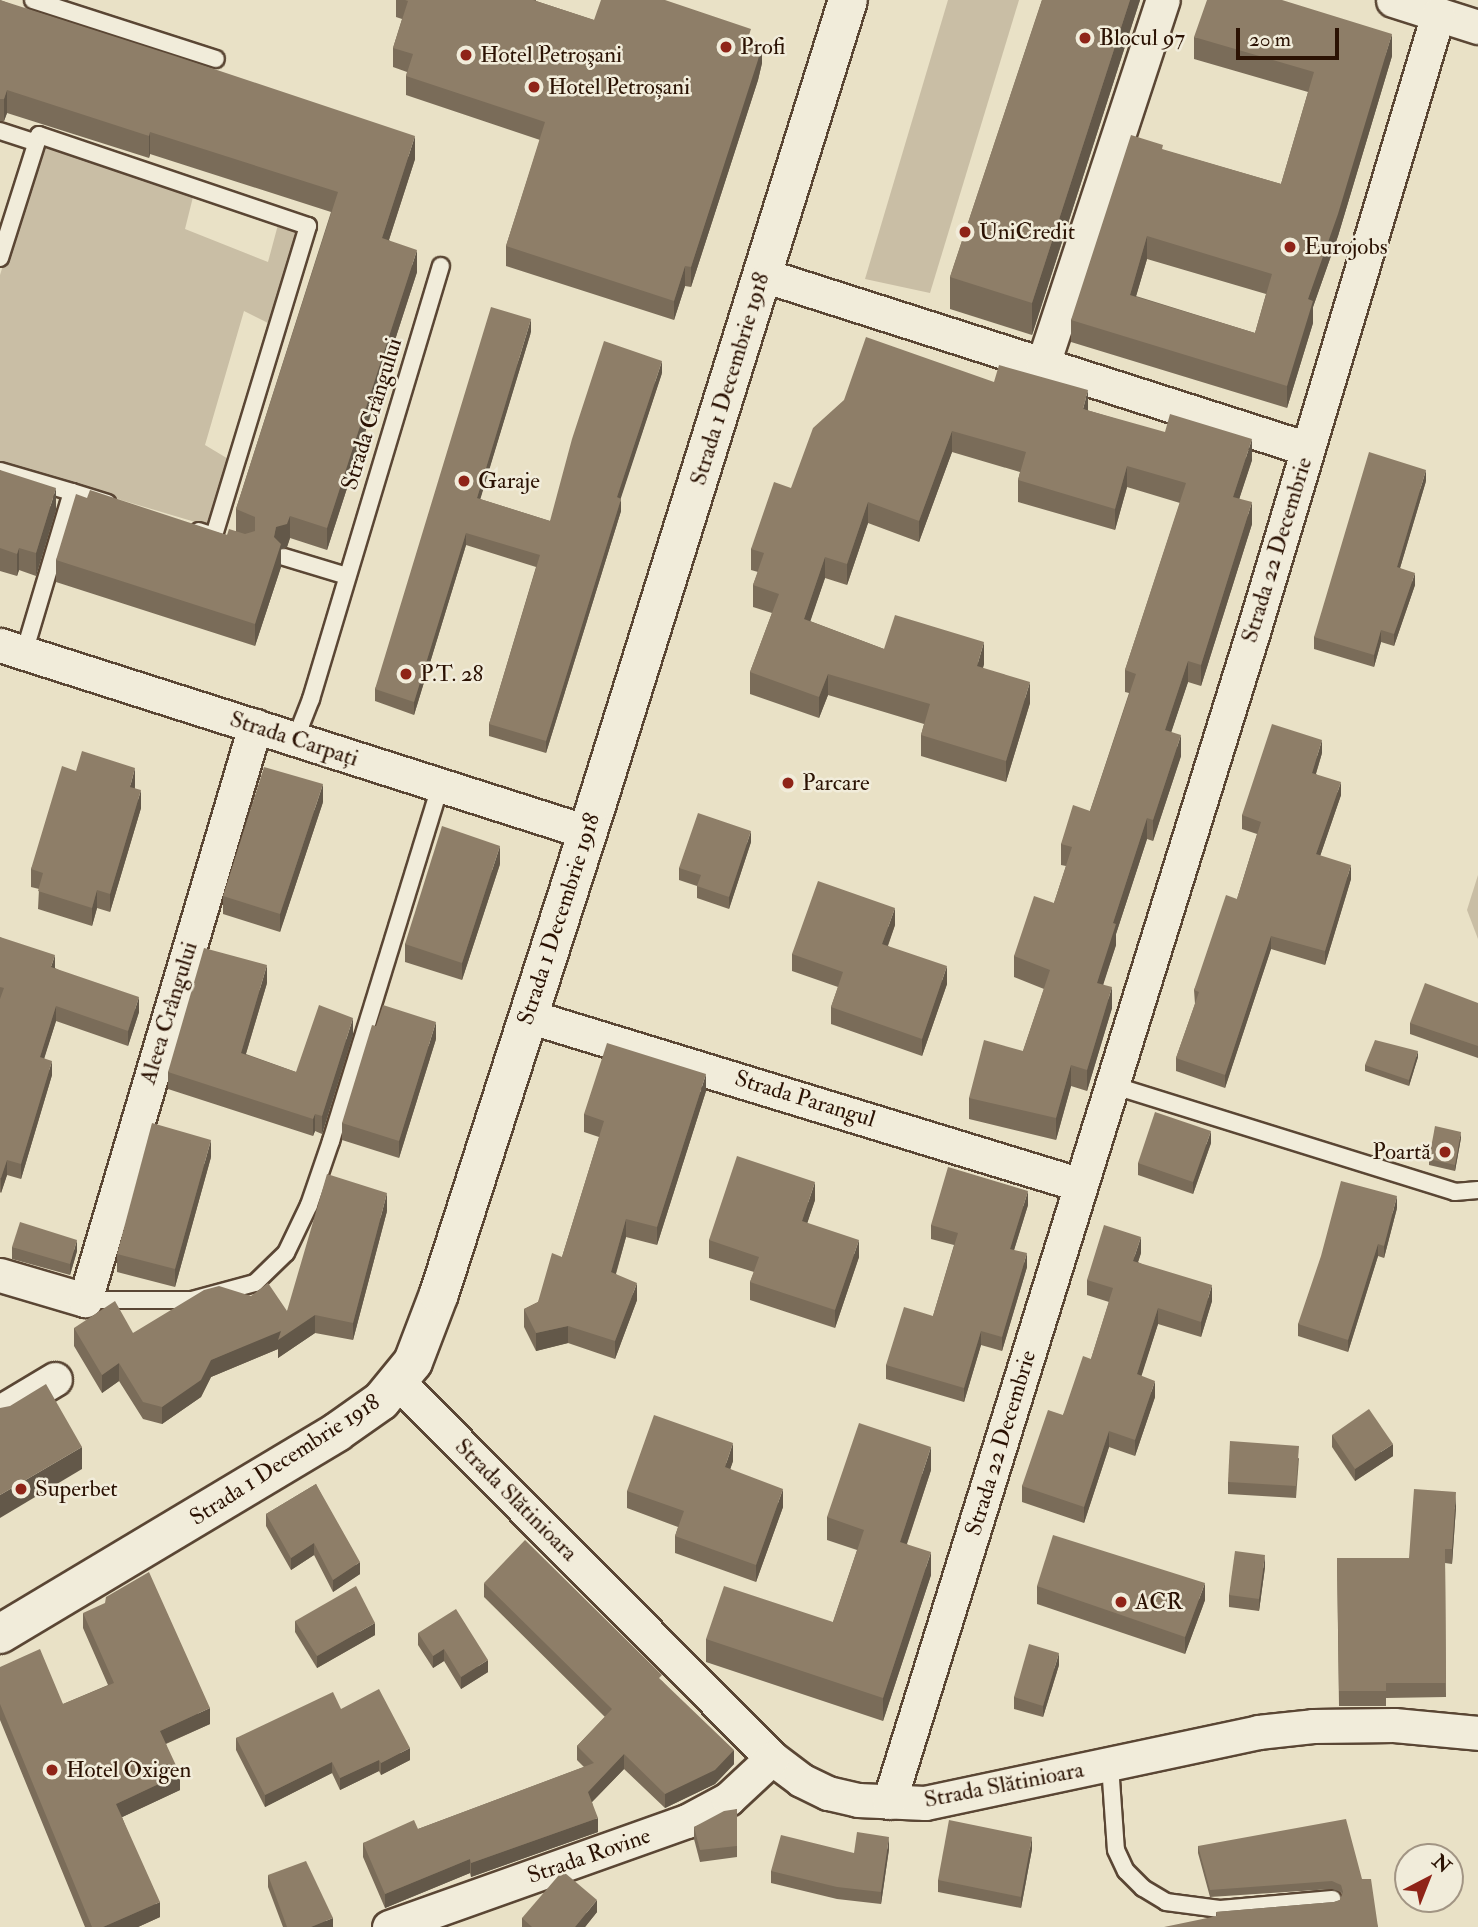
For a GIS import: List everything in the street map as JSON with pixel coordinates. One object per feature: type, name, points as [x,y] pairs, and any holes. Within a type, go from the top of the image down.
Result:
[{"type":"main road","name":"Strada 1 Decembrie 1918","points":[[0,1634],[337,1432],[381,1401],[399,1383],[423,1341],[587,832],[848,0]]},
{"type":"street","points":[[1043,364],[1163,0]]},
{"type":"street","points":[[1393,0],[1478,27]]},
{"type":"street","name":"Strada 22 Decembrie","points":[[889,1802],[1308,449],[1438,14]]},
{"type":"street","points":[[762,275],[1308,449]]},
{"type":"street","name":"Strada Carpați","points":[[12,649],[587,832]]},
{"type":"street","name":"Aleea Crângului","points":[[85,1300],[255,726]]},
{"type":"street","name":"Strada Parangul","points":[[528,1016],[1081,1185]]},
{"type":"street","points":[[0,1275],[85,1300]]},
{"type":"street","points":[[0,1412],[55,1379]]},
{"type":"street","name":"Strada Slătinioara","points":[[399,1383],[772,1758],[801,1780],[828,1793],[858,1800],[889,1802],[925,1802],[955,1798],[1258,1732],[1313,1726],[1394,1725],[1478,1734]]},
{"type":"street","name":"Strada Rovine","points":[[390,1927],[425,1919],[687,1821],[728,1799],[772,1758]]},
{"type":"lane","points":[[33,0],[216,59]]},
{"type":"lane","points":[[0,131],[36,143]]},
{"type":"lane","points":[[0,258],[39,135],[308,226],[220,538],[188,528]]},
{"type":"lane","name":"Strada Crângului","points":[[295,740],[311,699],[441,266]]},
{"type":"lane","points":[[0,471],[123,508]]},
{"type":"lane","points":[[12,649],[72,492]]},
{"type":"lane","points":[[284,557],[347,576]]},
{"type":"lane","points":[[85,1300],[192,1300],[255,1283],[286,1253],[309,1205],[331,1142],[440,786]]},
{"type":"lane","points":[[1112,1085],[1455,1192],[1478,1190]]},
{"type":"lane","points":[[1110,1765],[1111,1811],[1116,1850],[1126,1871],[1143,1888],[1166,1902],[1220,1909],[1333,1899]]},
{"type":"shaded area","points":[[948,0],[1019,0],[930,293],[865,279]]},
{"type":"shaded area","points":[[41,141],[194,193],[185,229],[268,262],[279,221],[303,228],[272,325],[244,311],[205,445],[230,460],[212,527],[0,464],[0,275]]},
{"type":"shaded area","points":[[1478,875],[1478,939],[1467,910]]},
{"type":"building","points":[[0,0],[415,136],[382,238],[417,250],[327,528],[290,516],[287,524],[276,527],[274,537],[281,544],[255,624],[56,560],[76,494],[87,498],[90,490],[227,535],[229,529],[245,534],[255,531],[255,517],[236,509],[338,192],[150,132],[149,136],[7,90],[4,99],[0,99]]},
{"type":"building","points":[[405,0],[533,0],[594,20],[601,0],[665,0],[751,29],[748,38],[762,44],[758,60],[691,267],[685,266],[674,301],[506,246],[545,122],[406,76],[413,54],[393,48],[408,1]]},
{"type":"building","points":[[1042,0],[1130,0],[1032,303],[950,277]]},
{"type":"building","points":[[1207,0],[1282,0],[1392,34],[1338,214],[1308,299],[1313,301],[1287,386],[1071,320],[1131,135],[1163,145],[1162,149],[1281,184],[1314,72],[1194,37]],"holes":[[[1147,236],[1272,274],[1255,333],[1130,295]]]},
{"type":"building","points":[[491,307],[531,319],[477,498],[550,521],[572,439],[604,341],[662,361],[617,497],[621,499],[546,741],[489,724],[540,555],[466,533],[414,702],[375,689]]},
{"type":"building","points":[[866,337],[994,382],[999,365],[1088,390],[1083,409],[1165,432],[1170,414],[1252,439],[1233,497],[1252,502],[1201,665],[1188,661],[1165,730],[1181,735],[1153,820],[1147,818],[1113,923],[1116,924],[1097,983],[1112,987],[1087,1070],[1071,1065],[1056,1118],[969,1098],[984,1040],[1023,1051],[1050,970],[1014,956],[1034,896],[1054,903],[1072,847],[1061,844],[1073,805],[1090,811],[1136,674],[1125,670],[1186,483],[1127,466],[1115,509],[1018,480],[1026,452],[952,431],[919,521],[868,502],[847,564],[825,557],[804,619],[884,649],[895,615],[984,642],[977,666],[1030,682],[1006,761],[921,735],[930,704],[828,674],[819,697],[750,672],[779,594],[753,585],[764,553],[751,549],[774,482],[791,488],[813,428],[844,400]]},
{"type":"building","points":[[1369,452],[1426,470],[1397,567],[1415,573],[1394,634],[1381,630],[1374,655],[1314,637]]},
{"type":"building","points":[[0,470],[56,488],[36,553],[19,548],[17,554],[0,548]]},
{"type":"building","points":[[1272,724],[1322,740],[1312,773],[1341,782],[1316,854],[1351,865],[1325,951],[1271,936],[1225,1075],[1176,1058],[1199,992],[1194,990],[1226,895],[1237,899],[1261,822],[1242,815]]},
{"type":"building","points":[[82,751],[135,768],[130,787],[141,790],[110,894],[97,890],[92,908],[38,891],[43,873],[31,869],[62,766],[76,771]]},
{"type":"building","points":[[264,767],[323,784],[280,914],[223,896]]},
{"type":"building","points":[[698,813],[751,831],[729,897],[697,886],[701,875],[679,868]]},
{"type":"building","points":[[442,826],[500,846],[462,963],[405,944]]},
{"type":"building","points":[[818,881],[895,908],[882,944],[947,966],[922,1039],[831,1007],[843,972],[792,954]]},
{"type":"building","points":[[0,937],[55,955],[51,967],[139,997],[128,1031],[56,1006],[40,1057],[52,1061],[21,1164],[7,1160],[1,1178],[0,999],[4,988],[0,987]]},
{"type":"building","points":[[204,948],[267,965],[241,1053],[296,1072],[319,1005],[353,1018],[322,1116],[315,1114],[313,1119],[168,1072]]},
{"type":"building","points":[[1425,983],[1478,1003],[1478,1046],[1410,1023]]},
{"type":"building","points":[[383,1005],[436,1022],[399,1141],[342,1123],[372,1025],[376,1026]]},
{"type":"building","points":[[1375,1040],[1418,1051],[1409,1080],[1365,1065]]},
{"type":"building","points":[[607,1043],[706,1074],[657,1227],[626,1219],[611,1272],[637,1283],[615,1341],[568,1326],[536,1333],[524,1309],[538,1302],[552,1253],[562,1257],[604,1121],[584,1114]]},
{"type":"building","points":[[1155,1112],[1211,1131],[1193,1182],[1138,1163]]},
{"type":"building","points":[[152,1123],[211,1140],[175,1269],[117,1254]]},
{"type":"building","name":"Poartă","points":[[1435,1126],[1461,1132],[1455,1165],[1429,1159]]},
{"type":"building","points":[[737,1156],[815,1182],[802,1221],[859,1240],[835,1310],[750,1282],[759,1257],[709,1240]]},
{"type":"building","points":[[948,1167],[1028,1191],[1010,1249],[1027,1253],[1002,1337],[981,1331],[964,1388],[886,1365],[904,1307],[933,1316],[958,1233],[931,1225]]},
{"type":"building","points":[[327,1174],[387,1193],[353,1323],[315,1315],[278,1340],[281,1331],[211,1360],[201,1380],[162,1407],[143,1402],[119,1363],[102,1375],[74,1328],[115,1301],[133,1333],[204,1290],[219,1286],[251,1296],[268,1283],[287,1311]]},
{"type":"building","points":[[1341,1181],[1397,1196],[1384,1246],[1378,1244],[1348,1340],[1298,1324],[1321,1256]]},
{"type":"building","points":[[20,1222],[77,1240],[70,1264],[12,1247]]},
{"type":"building","points":[[1104,1225],[1141,1237],[1133,1261],[1212,1285],[1201,1322],[1158,1308],[1137,1374],[1155,1381],[1135,1440],[1109,1431],[1084,1507],[1022,1486],[1048,1410],[1063,1415],[1083,1356],[1091,1359],[1113,1288],[1087,1280]]},
{"type":"building","points":[[46,1384],[82,1447],[0,1495],[0,1408],[10,1406]]},
{"type":"building","points":[[1369,1409],[1393,1444],[1355,1469],[1332,1435]]},
{"type":"building","points":[[654,1415],[733,1443],[725,1467],[783,1489],[756,1565],[675,1536],[684,1511],[627,1491]]},
{"type":"building","points":[[859,1423],[931,1447],[900,1542],[931,1552],[883,1698],[706,1639],[724,1586],[833,1622],[864,1530],[827,1517]]},
{"type":"building","points":[[1230,1441],[1299,1446],[1296,1486],[1228,1482]]},
{"type":"building","points":[[316,1484],[360,1562],[333,1580],[314,1543],[291,1558],[266,1514]]},
{"type":"building","points":[[1414,1489],[1456,1492],[1452,1549],[1445,1549],[1446,1683],[1386,1683],[1386,1691],[1339,1691],[1337,1558],[1409,1558]]},
{"type":"building","name":"ACR","points":[[1053,1535],[1205,1583],[1185,1637],[1037,1586]]},
{"type":"building","points":[[525,1540],[662,1675],[659,1678],[734,1750],[715,1770],[665,1794],[624,1754],[588,1792],[598,1818],[471,1863],[470,1859],[385,1894],[363,1843],[414,1820],[418,1829],[594,1763],[577,1746],[612,1709],[484,1583]]},
{"type":"building","points":[[1235,1551],[1265,1555],[1259,1599],[1229,1595]]},
{"type":"building","points":[[149,1572],[210,1708],[160,1731],[180,1774],[116,1804],[160,1902],[103,1927],[92,1927],[0,1704],[0,1667],[40,1649],[63,1704],[114,1683],[83,1613],[105,1603],[106,1597]]},
{"type":"building","points":[[356,1586],[375,1623],[317,1656],[295,1621]]},
{"type":"building","points":[[456,1609],[488,1660],[461,1677],[444,1649],[433,1656],[418,1633]]},
{"type":"building","points":[[1029,1644],[1059,1653],[1043,1706],[1014,1697]]},
{"type":"building","points":[[379,1689],[410,1748],[381,1763],[379,1760],[340,1778],[332,1762],[265,1795],[236,1738],[333,1692],[341,1709]]},
{"type":"building","points":[[737,1809],[737,1846],[700,1850],[694,1827],[724,1811]]},
{"type":"building","points":[[1346,1819],[1362,1879],[1371,1879],[1378,1927],[1164,1927],[1217,1916],[1216,1912],[1340,1900],[1343,1892],[1341,1885],[1332,1881],[1210,1890],[1198,1846]]},
{"type":"building","points":[[949,1820],[1032,1837],[1021,1897],[938,1880]]},
{"type":"building","points":[[857,1832],[889,1837],[881,1892],[837,1887],[771,1871],[781,1835],[854,1853]]},
{"type":"building","points":[[306,1861],[333,1918],[311,1927],[287,1927],[268,1875]]},
{"type":"building","points":[[565,1873],[597,1900],[575,1927],[532,1927],[522,1918],[559,1875]]},
{"type":"place","name":"Blocul 97","points":[[1085,38]]},
{"type":"place","name":"Profi","points":[[726,47]]},
{"type":"place","name":"Hotel Petroşani","points":[[466,55]]},
{"type":"place","name":"Hotel Petroșani","points":[[534,87]]},
{"type":"place","name":"UniCredit","points":[[965,232]]},
{"type":"place","name":"Eurojobs","points":[[1290,247]]},
{"type":"place","name":"Garaje","points":[[464,481]]},
{"type":"place","name":"P.T. 28","points":[[406,674]]},
{"type":"place","name":"Parcare","points":[[788,783]]},
{"type":"place","name":"Poartă","points":[[1445,1152]]},
{"type":"place","name":"Superbet","points":[[21,1489]]},
{"type":"place","name":"ACR","points":[[1121,1602]]},
{"type":"place","name":"Hotel Oxigen","points":[[52,1770]]}]
